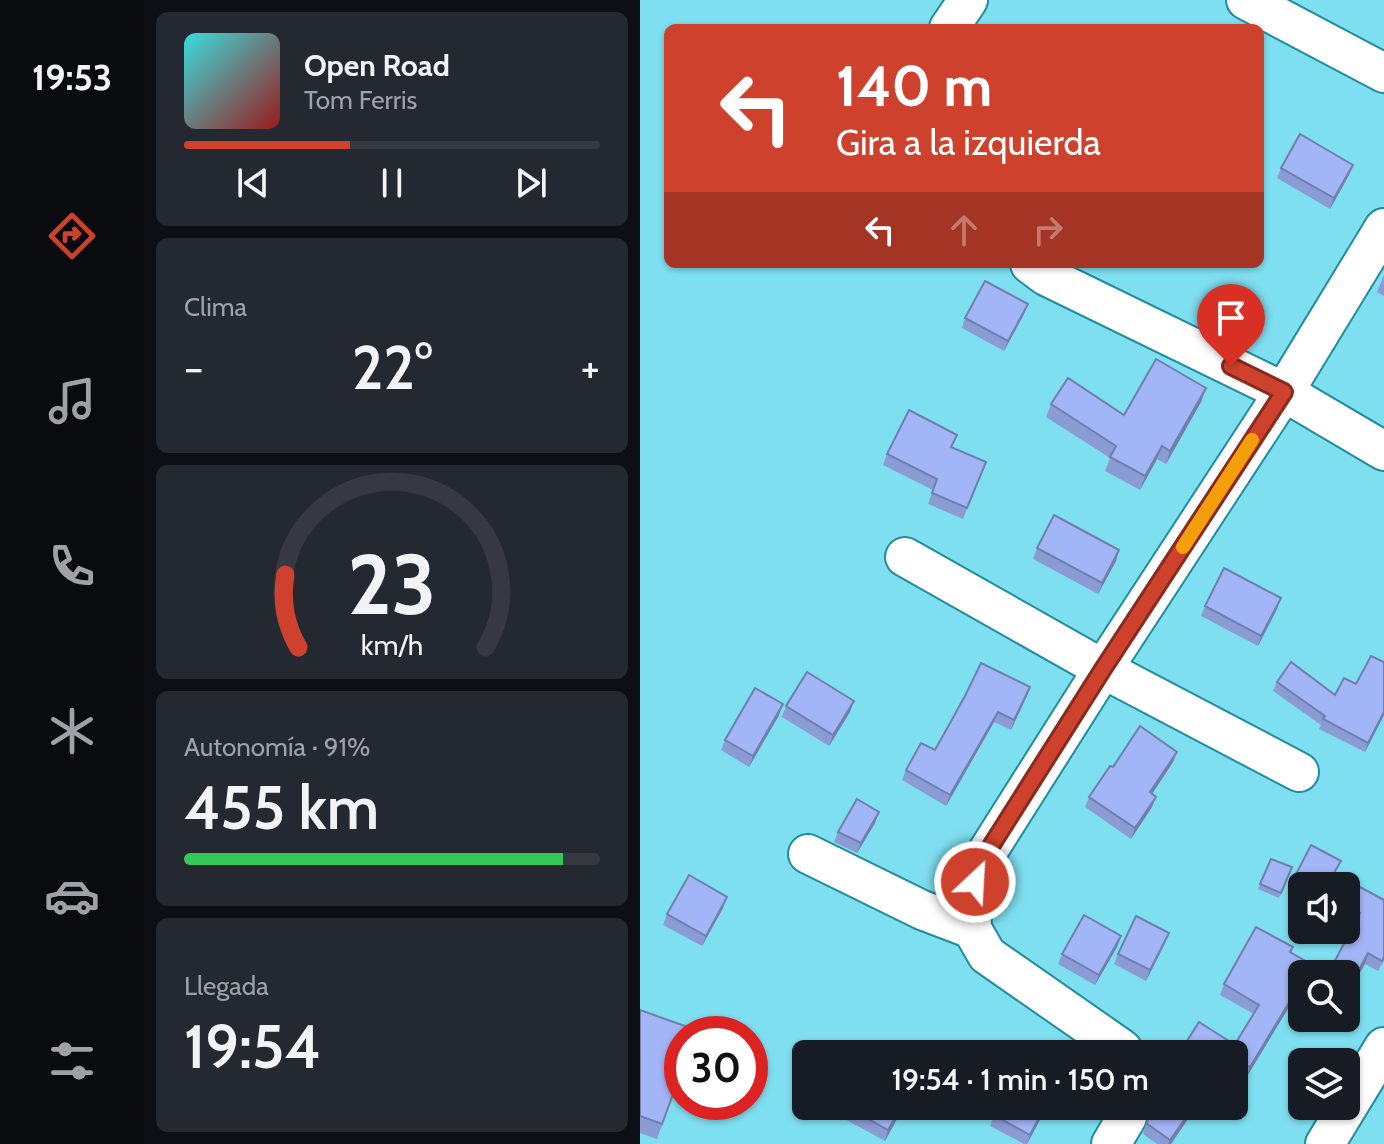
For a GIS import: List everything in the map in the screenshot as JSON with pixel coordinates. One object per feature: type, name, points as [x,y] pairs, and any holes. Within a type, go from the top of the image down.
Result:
[{"type":"street","points":[[952,24],[968,0]]},
{"type":"street","points":[[1246,0],[1384,73]]},
{"type":"street","points":[[1109,1040],[987,955],[972,929],[971,898],[979,865],[1284,392],[1384,228]]},
{"type":"street","points":[[1035,268],[1284,392],[1384,451]]},
{"type":"street","points":[[905,557],[1103,669],[1299,772]]},
{"type":"street","points":[[808,854],[922,910],[972,929]]},
{"type":"street","points":[[1325,1144],[1384,1047]]},
{"type":"street","points":[[1111,1144],[1125,1120]]},
{"type":"building","points":[[1300,134],[1353,165],[1334,198],[1281,168]]},
{"type":"building","points":[[985,281],[1028,304],[1008,341],[965,318]]},
{"type":"building","points":[[1156,359],[1206,388],[1170,451],[1162,446],[1145,476],[1110,457],[1116,446],[1051,404],[1068,378],[1124,415]]},
{"type":"building","points":[[909,410],[957,435],[951,447],[986,462],[967,508],[932,493],[937,479],[887,454]]},
{"type":"building","points":[[1054,515],[1119,550],[1102,583],[1037,548]]},
{"type":"building","points":[[1224,568],[1281,598],[1261,636],[1205,606]]},
{"type":"building","points":[[1371,656],[1384,662],[1384,712],[1368,743],[1323,719],[1325,716],[1277,682],[1291,662],[1335,695],[1344,678],[1356,684]]},
{"type":"building","points":[[981,663],[1030,687],[1014,720],[998,712],[950,795],[906,770],[921,743],[935,750]]},
{"type":"building","points":[[807,672],[854,701],[833,735],[786,706]]},
{"type":"building","points":[[755,688],[783,704],[753,756],[725,740]]},
{"type":"building","points":[[1140,726],[1177,752],[1150,792],[1156,797],[1135,828],[1089,797]]},
{"type":"building","points":[[857,799],[879,812],[861,843],[838,832]]},
{"type":"building","points":[[1311,845],[1341,861],[1335,872],[1297,872]]},
{"type":"building","points":[[1271,859],[1292,867],[1281,893],[1260,884]]},
{"type":"building","points":[[689,875],[727,897],[706,936],[667,914]]},
{"type":"building","points":[[1360,887],[1384,900],[1382,961],[1368,953],[1360,968],[1360,960],[1335,960],[1344,944],[1360,944]]},
{"type":"building","points":[[1084,915],[1121,936],[1099,975],[1062,954]]},
{"type":"building","points":[[1136,916],[1169,933],[1150,970],[1118,954]]},
{"type":"building","points":[[1256,927],[1293,947],[1290,952],[1304,960],[1288,960],[1288,1004],[1250,1067],[1248,1040],[1238,1040],[1259,1005],[1224,984]]},
{"type":"building","points":[[640,1010],[664,1019],[664,1119],[662,1124],[640,1116]]},
{"type":"building","points":[[1199,1022],[1227,1040],[1188,1040]]},
{"type":"building","points":[[870,1120],[894,1120],[888,1130]]},
{"type":"building","points":[[1003,1120],[1038,1120],[1030,1135]]},
{"type":"building","points":[[1148,1120],[1184,1120],[1170,1140],[1146,1123]]},
{"type":"slow traffic","points":[[1183,547],[1252,440]]},
{"type":"route","points":[[975,882],[979,865],[1284,392],[1231,366]]}]
